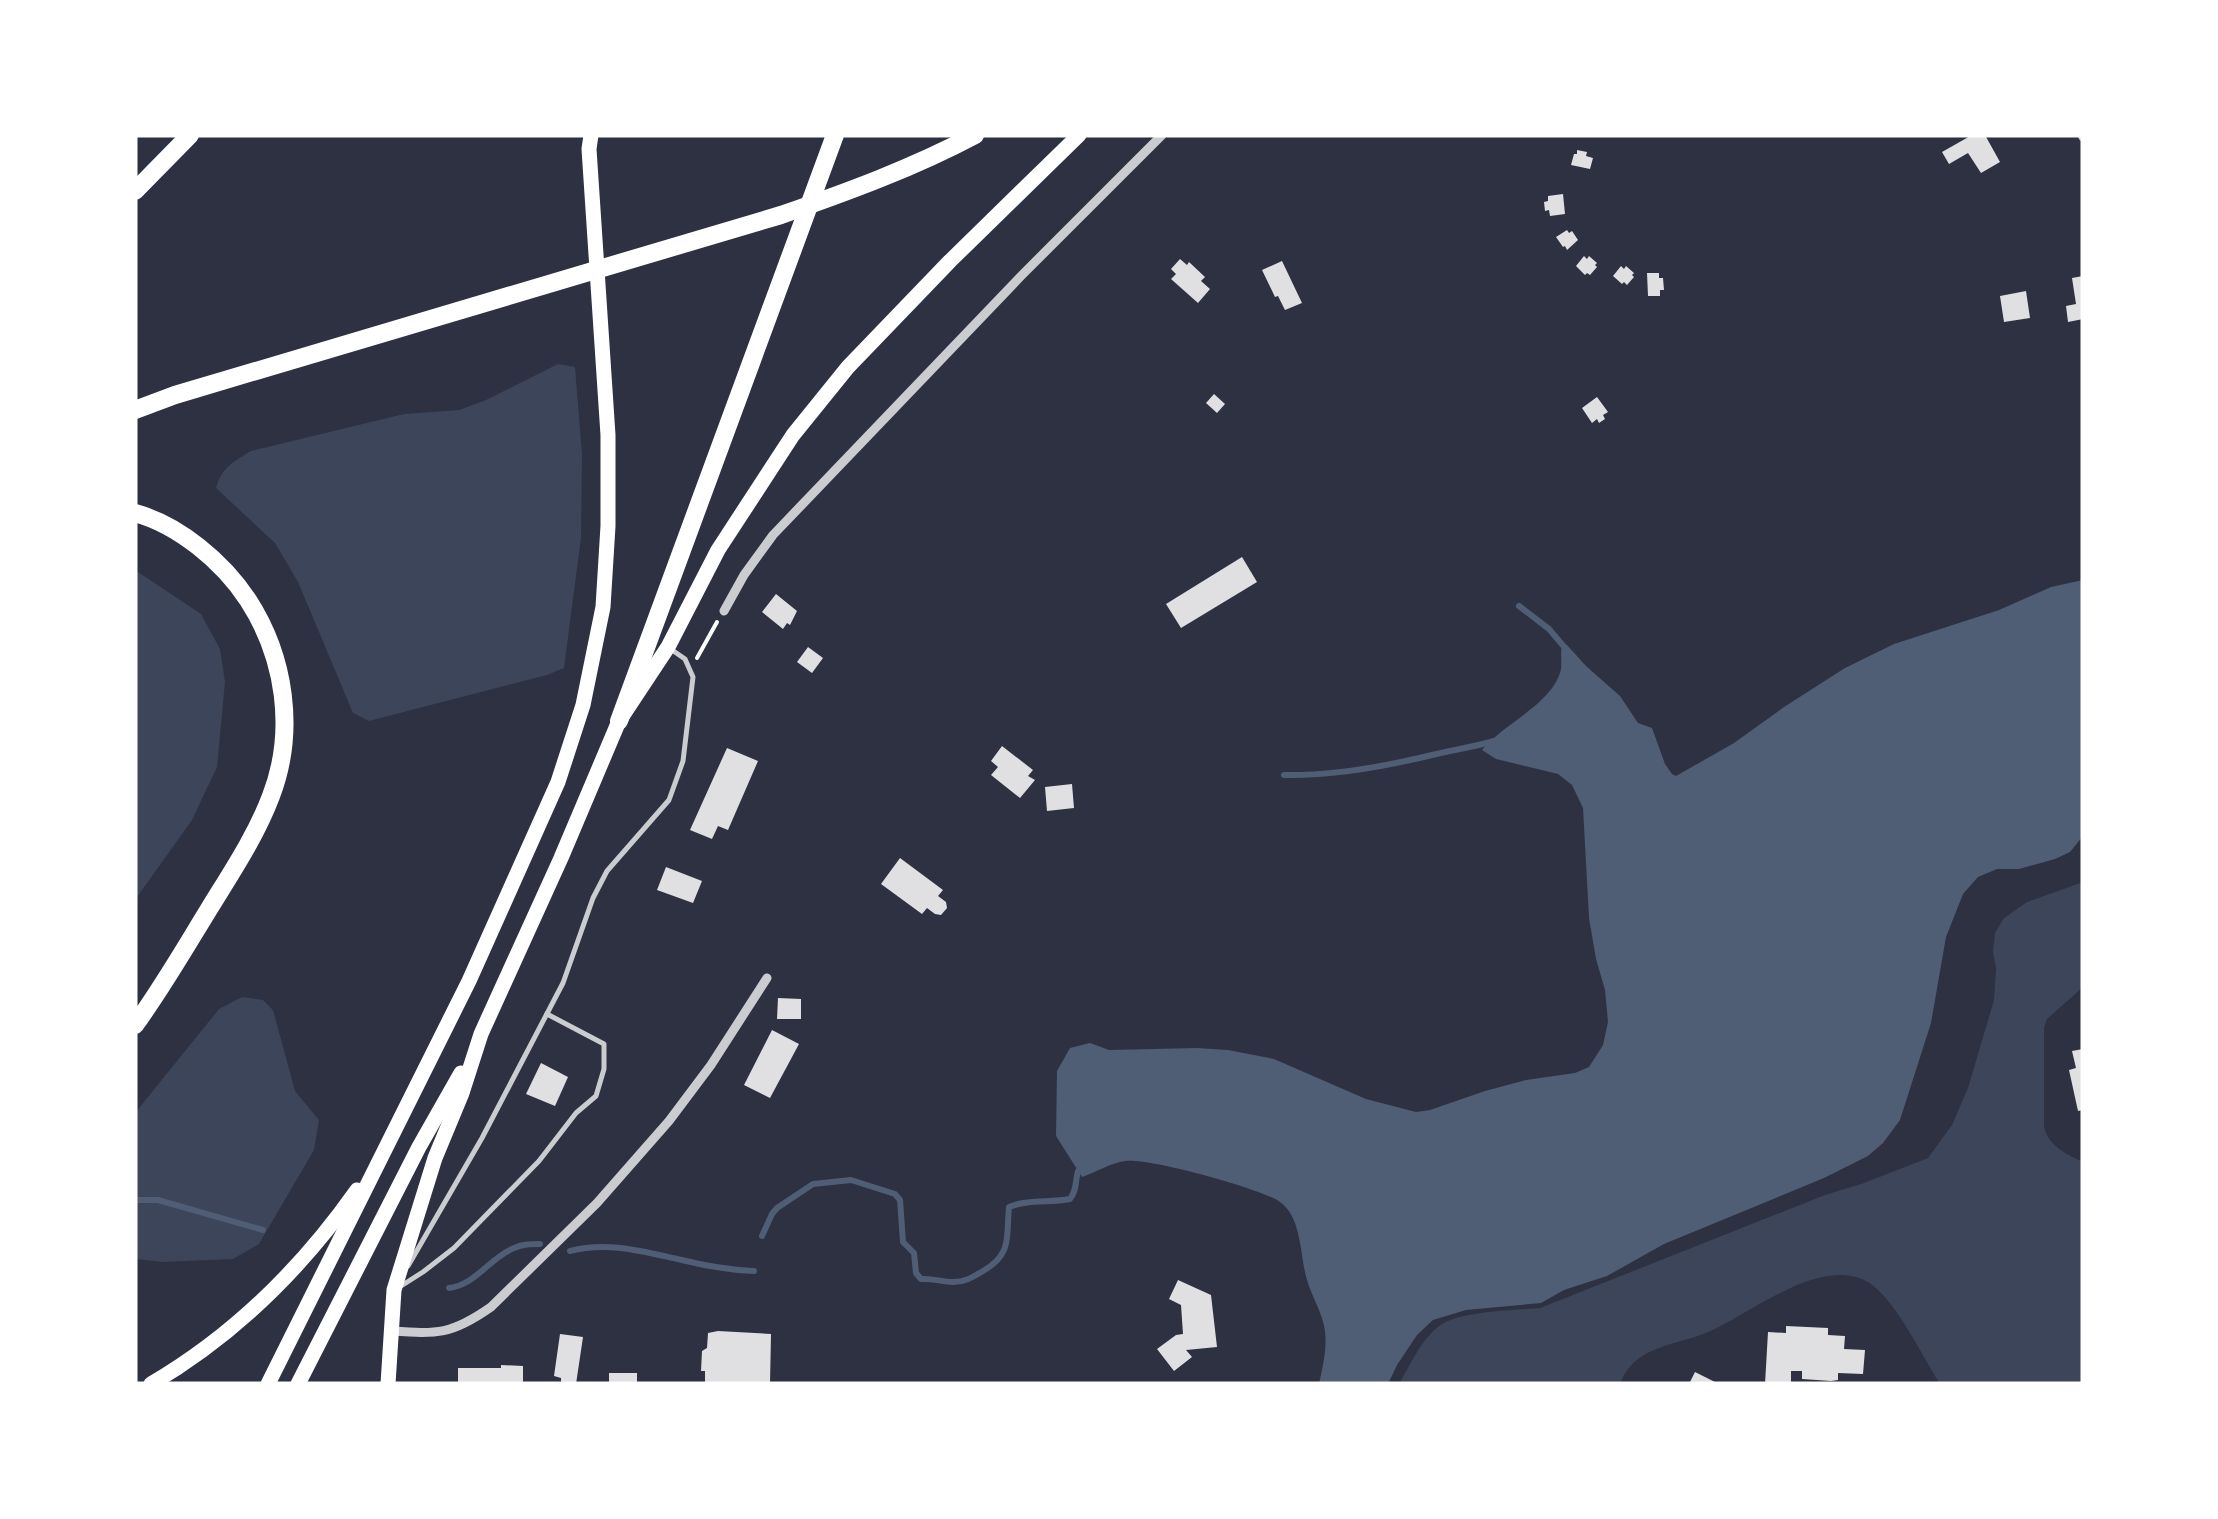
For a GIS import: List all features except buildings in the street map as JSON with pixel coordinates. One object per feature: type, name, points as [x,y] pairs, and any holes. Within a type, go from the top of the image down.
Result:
[{"type":"highway","points":[[135,191],[190,135]]},
{"type":"highway","points":[[619,720],[836,135]]},
{"type":"highway","points":[[135,410],[780,215],[854,190],[975,135]]},
{"type":"highway","points":[[135,513],[177,533],[208,554],[238,584],[267,633],[280,676],[284,713],[278,774],[261,820],[135,1025]]},
{"type":"main road","points":[[268,1384],[468,982],[558,782],[583,706],[603,606],[608,526],[608,435],[591,135]]},
{"type":"main road","points":[[298,1384],[481,1034],[619,720],[668,647],[718,550],[793,435],[848,367],[1079,135]]},
{"type":"main road","points":[[388,1384],[394,1290],[435,1158],[481,1034]]},
{"type":"main road","points":[[151,1384],[210,1345],[270,1294],[340,1214],[389,1141]]},
{"type":"street","points":[[724,611],[773,535],[984,313],[1162,135]]},
{"type":"street","points":[[390,1331],[444,1332],[472,1321],[492,1307],[581,1220],[669,1121],[712,1065],[766,978]]},
{"type":"lane","points":[[394,1290],[473,1153],[563,983],[593,898],[607,871],[669,800],[683,760],[693,677],[685,660],[668,647]]},
{"type":"lane","points":[[394,1290],[454,1248],[596,1096],[604,1070],[604,1044],[547,1014]]},
{"type":"path","points":[[690,670],[724,611]]},
{"type":"shaded area","points":[[558,364],[575,367],[582,454],[581,538],[564,668],[369,721],[353,713],[298,582],[275,543],[216,488],[221,475],[251,451],[404,414],[459,410]]},
{"type":"shaded area","points":[[135,570],[201,614],[220,649],[225,682],[217,767],[192,820],[135,900]]},
{"type":"shaded area","points":[[2083,580],[2083,836],[2070,852],[2055,859],[2019,869],[1997,869],[1978,877],[1963,894],[1946,937],[1931,1023],[1900,1120],[1868,1156],[1664,1244],[1607,1276],[1564,1290],[1541,1303],[1466,1310],[1433,1320],[1417,1335],[1388,1384],[1319,1384],[1325,1351],[1324,1325],[1307,1280],[1293,1217],[1280,1202],[1204,1175],[1137,1161],[1125,1161],[1082,1177],[1056,1136],[1057,1071],[1070,1048],[1090,1043],[1109,1050],[1197,1048],[1274,1059],[1366,1099],[1416,1112],[1526,1080],[1575,1073],[1589,1067],[1603,1045],[1608,1022],[1589,918],[1583,808],[1572,785],[1558,774],[1496,759],[1482,750],[1549,692],[1561,669],[1562,645],[1567,645],[1620,696],[1638,723],[1652,728],[1665,764],[1676,776],[1734,743],[1845,668],[1894,644],[1999,610],[2051,587]]},
{"type":"shaded area","points":[[2083,882],[2083,987],[2047,1019],[2044,1028],[2044,1126],[2054,1144],[2083,1162],[2083,1384],[1940,1384],[1885,1297],[1864,1280],[1846,1275],[1805,1282],[1708,1332],[1646,1354],[1626,1371],[1620,1384],[1399,1384],[1427,1338],[1448,1321],[1487,1312],[1540,1308],[1928,1158],[1952,1125],[1968,1088],[1994,1000],[1995,933],[2004,918],[2027,902]]},
{"type":"shaded area","points":[[242,997],[263,1000],[273,1010],[295,1091],[319,1120],[314,1150],[259,1244],[233,1259],[135,1259],[135,1113],[219,1009]]},
{"type":"waterway","points":[[1519,606],[1549,629],[1566,649]]},
{"type":"waterway","points":[[1284,775],[1358,770],[1494,741]]},
{"type":"waterway","points":[[762,1236],[777,1208],[813,1184],[851,1180],[895,1194],[900,1200],[903,1242],[914,1253],[916,1273],[921,1279],[962,1281],[993,1265],[1004,1251],[1009,1207],[1070,1199],[1078,1171]]},
{"type":"waterway","points":[[135,1200],[158,1200],[263,1230]]},
{"type":"waterway","points":[[449,1288],[467,1282],[514,1248],[540,1244]]},
{"type":"waterway","points":[[570,1251],[626,1249],[754,1271]]}]
